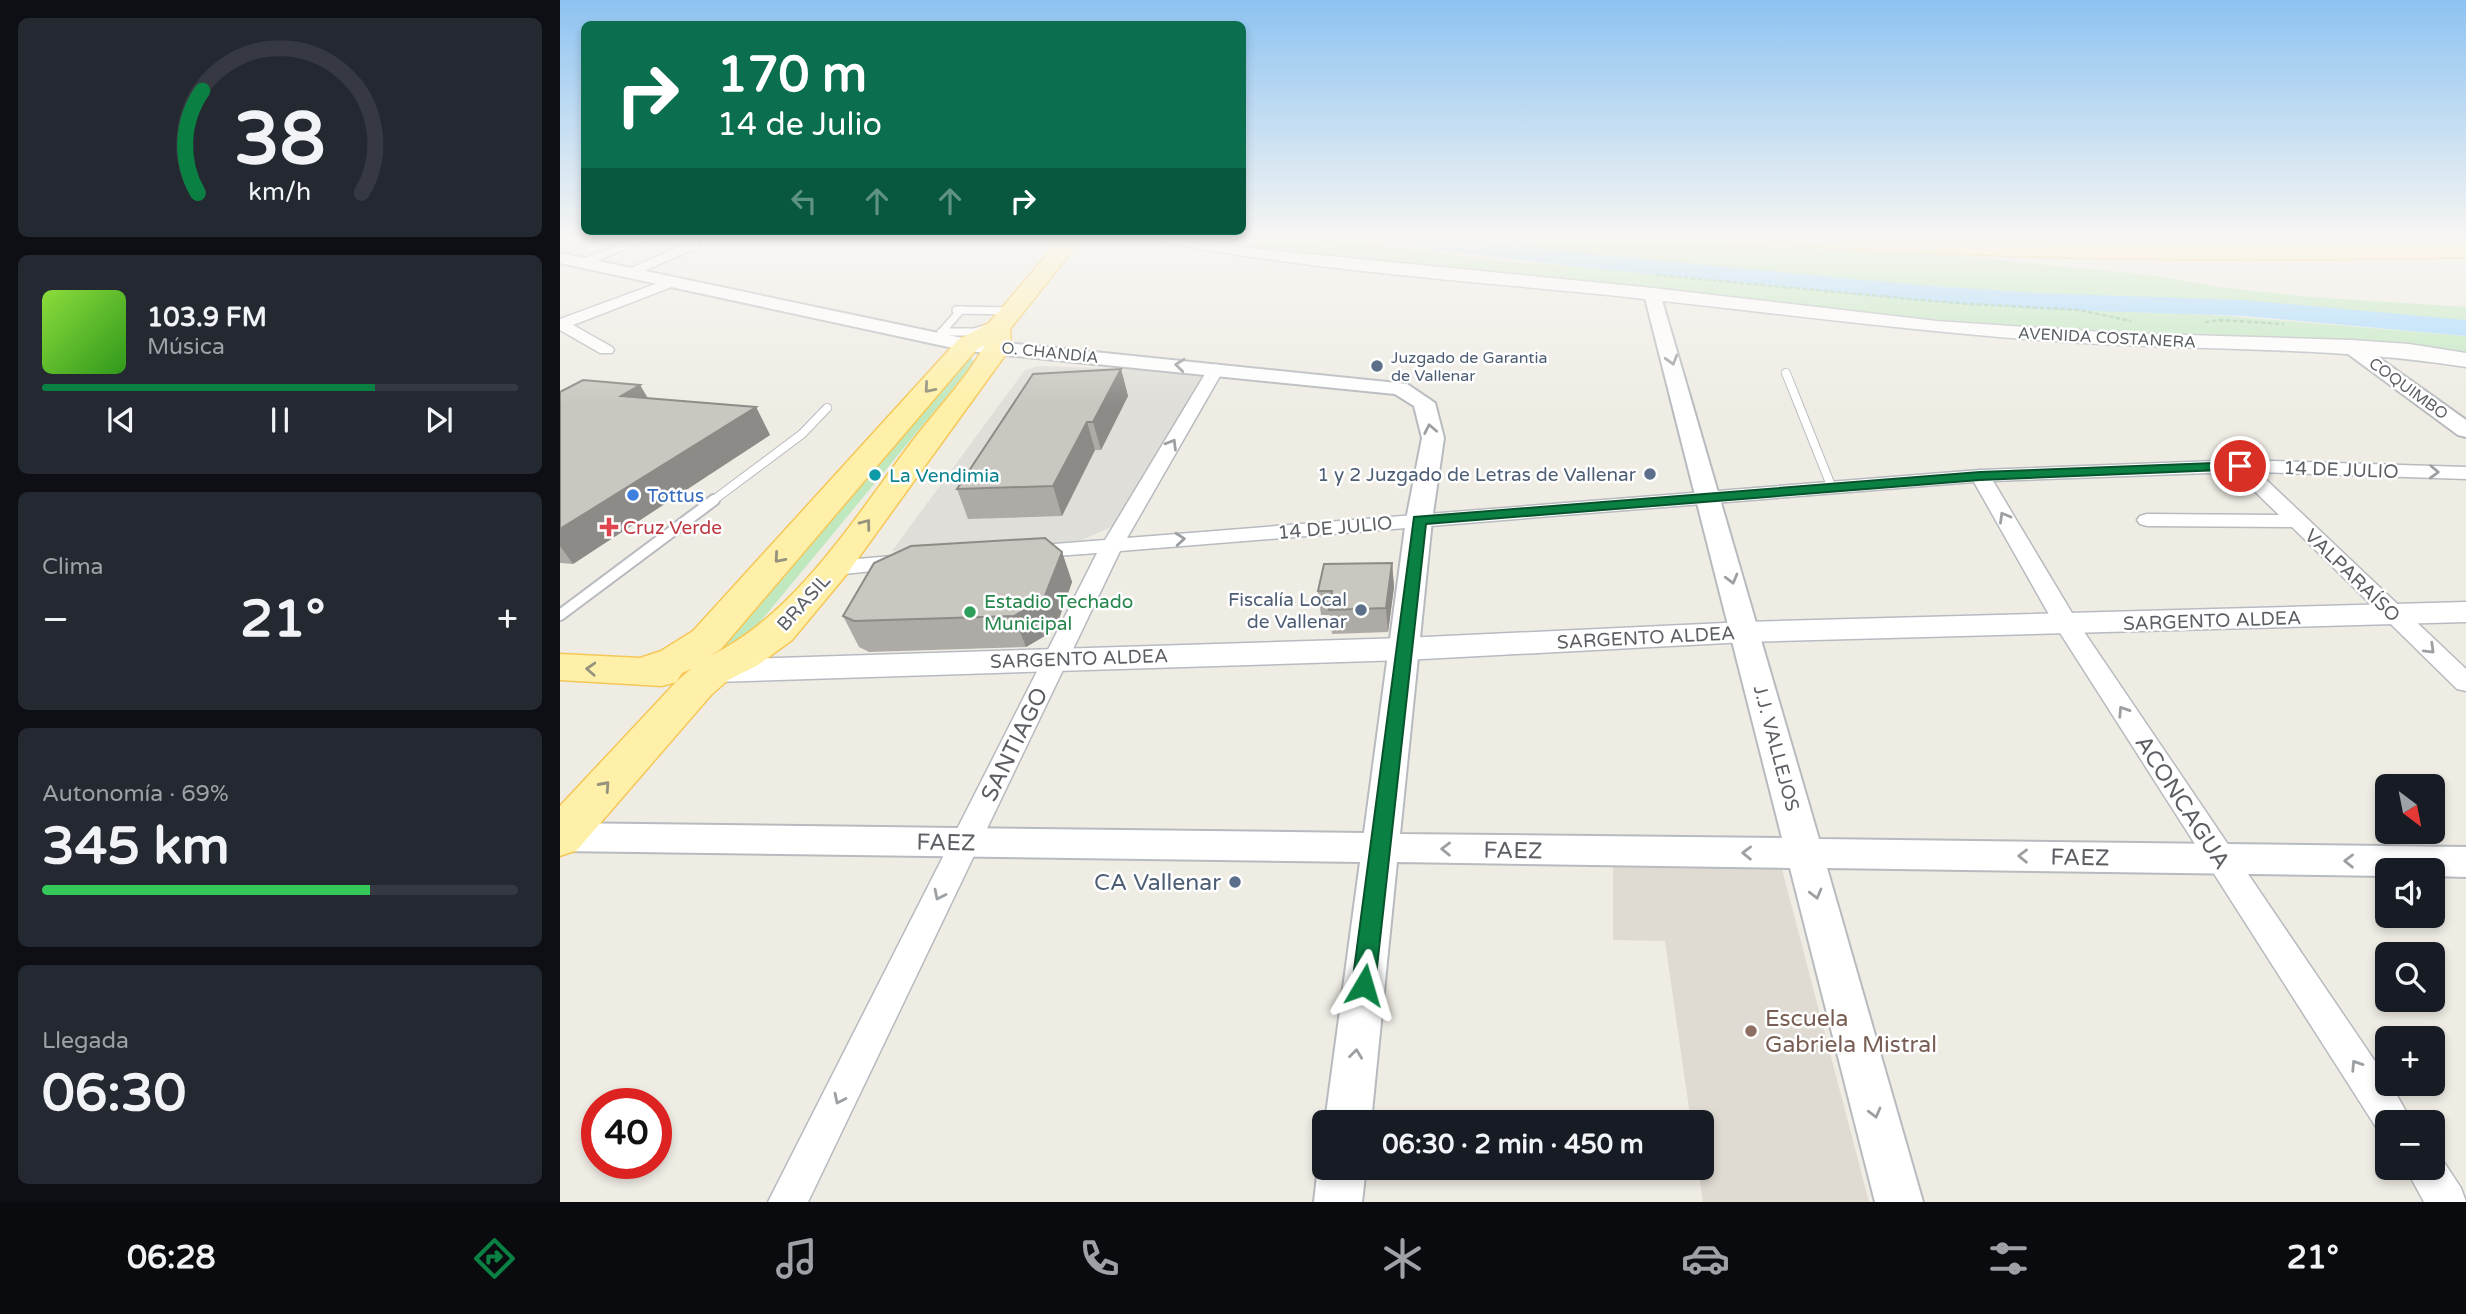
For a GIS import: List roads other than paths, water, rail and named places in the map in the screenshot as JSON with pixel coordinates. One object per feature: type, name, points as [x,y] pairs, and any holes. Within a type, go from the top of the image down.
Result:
[{"type":"main road","name":"BRASIL","points":[[560,837],[680,702],[710,656],[979,330],[1017,293]]},
{"type":"main road","name":"AVENIDA COSTANERA","points":[[1710,293],[1937,327],[2119,339],[2351,347],[2409,351],[2466,360]]},
{"type":"main road","name":"BRASIL","points":[[639,672],[661,668],[681,659],[744,656],[779,631],[834,568],[979,330]]},
{"type":"main road","name":"SARGENTO ALDEA","points":[[710,656],[825,667],[1404,649],[1746,632],[2466,612]]},
{"type":"main road","name":"SARGENTO ALDEA","points":[[779,631],[778,641],[786,649],[825,667]]},
{"type":"main road","points":[[560,667],[674,674],[685,681],[680,702]]},
{"type":"street","points":[[562,324],[641,293]]},
{"type":"street","name":"O. CHANDÍA","points":[[741,293],[1216,369],[1400,388],[1424,403],[1433,438],[1419,520],[1349,1110]]},
{"type":"street","name":"J.J. VALLEJOS","points":[[1652,293],[1710,498],[1899,1202]]},
{"type":"street","points":[[562,324],[606,350]]},
{"type":"street","name":"COQUIMBO","points":[[2351,347],[2466,430]]},
{"type":"street","name":"SANTIAGO","points":[[788,1202],[1112,545],[1216,369]]},
{"type":"street","name":"14 DE JULIO","points":[[1015,553],[1980,476],[2240,466],[2466,473]]},
{"type":"street","name":"VALPARAÍSO","points":[[2240,466],[2466,683]]},
{"type":"street","name":"ACONCAGUA","points":[[1980,476],[2067,625],[2386,1110]]},
{"type":"street","points":[[2147,520],[2297,520]]},
{"type":"street","points":[[834,568],[931,560]]},
{"type":"street","name":"FAEZ","points":[[560,837],[2466,862]]},
{"type":"street","points":[[1338,1202],[1341,1180]]},
{"type":"street","points":[[2433,1180],[2447,1202]]},
{"type":"lane","points":[[979,330],[958,310],[979,330]]},
{"type":"lane","points":[[1786,373],[1832,488]]},
{"type":"lane","points":[[560,615],[802,434],[827,408]]},
{"type":"waterway","points":[[1920,293],[2037,301],[2244,308],[2466,328]]},
{"type":"place","name":"Juzgado de Garantia de Vallenar","points":[[1377,366]]},
{"type":"place","name":"1 y 2 Juzgado de Letras de Vallenar","points":[[1650,474]]},
{"type":"place","name":"La Vendimia","points":[[875,475]]},
{"type":"place","name":"Tottus","points":[[633,495]]},
{"type":"place","name":"Cruz Verde","points":[[609,527]]},
{"type":"place","name":"Fiscalía Local de Vallenar","points":[[1361,610]]},
{"type":"place","name":"Estadio Techado Municipal","points":[[970,612]]},
{"type":"place","name":"CA Vallenar","points":[[1235,882]]},
{"type":"place","name":"Escuela Gabriela Mistral","points":[[1751,1031]]}]
